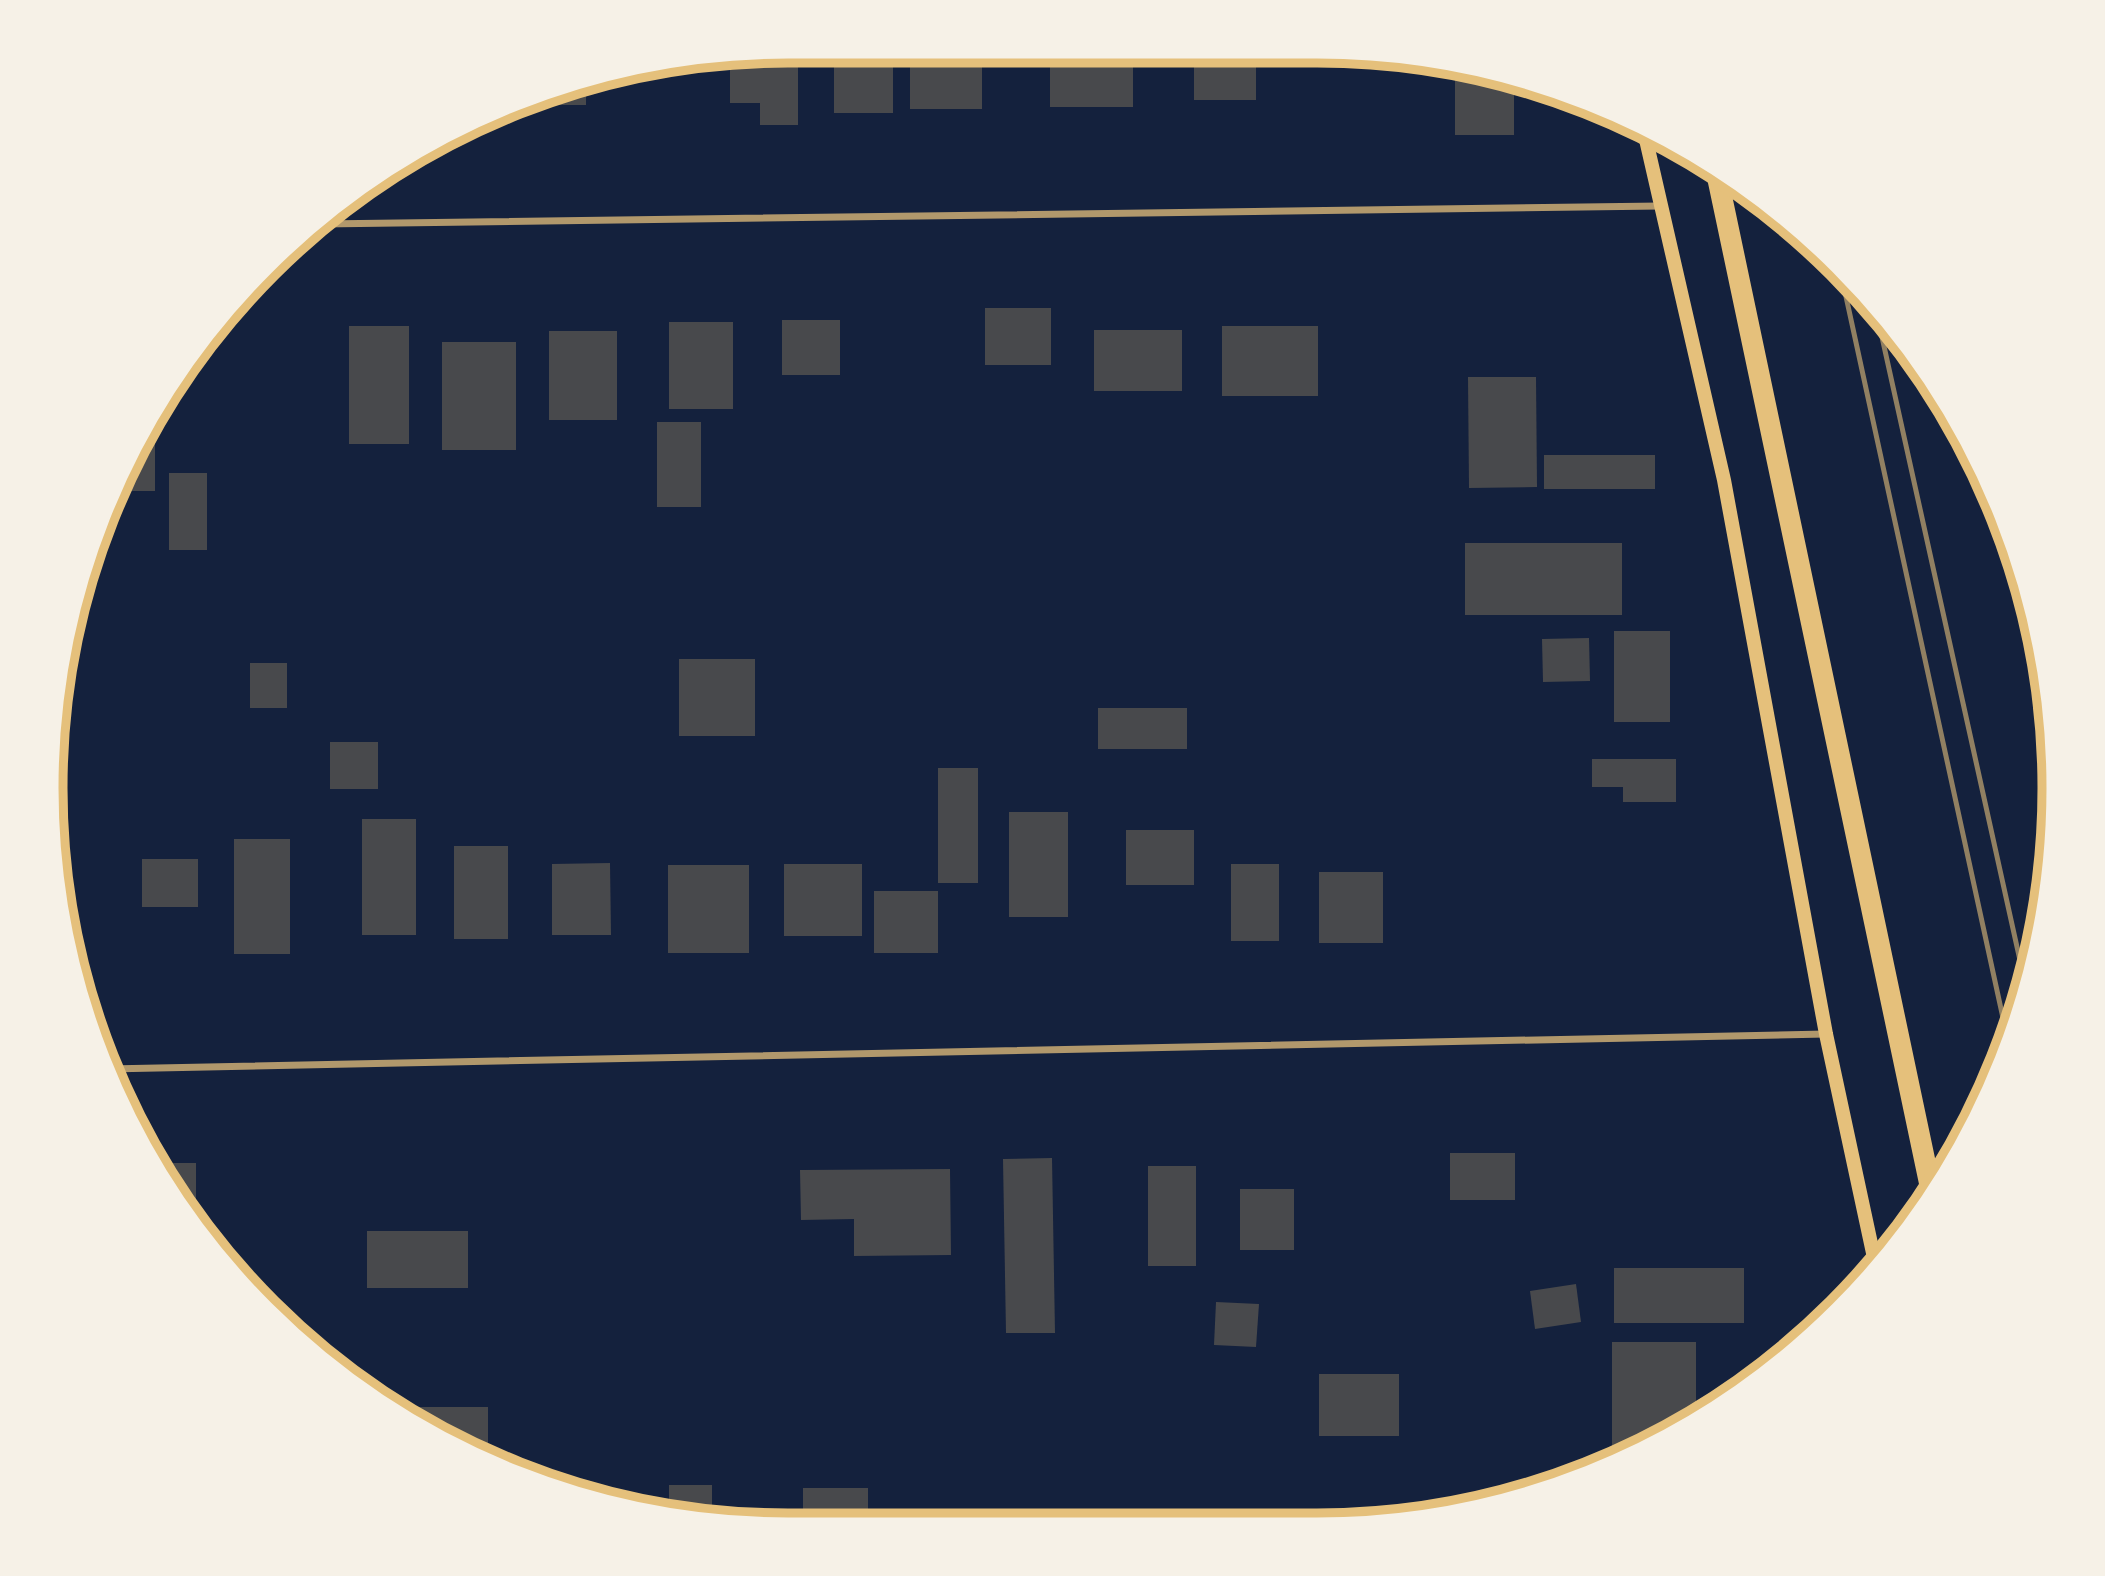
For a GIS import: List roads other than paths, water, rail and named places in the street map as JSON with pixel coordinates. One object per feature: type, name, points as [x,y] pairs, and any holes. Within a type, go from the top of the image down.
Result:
[{"type":"highway","points":[[1719,184],[1928,1177]]},
{"type":"main road","points":[[1646,142],[1724,480],[1826,1034],[1873,1253]]},
{"type":"street","points":[[334,224],[1660,206]]},
{"type":"street","points":[[120,1069],[1826,1034]]},
{"type":"railway","points":[[1845,291],[2004,1022]]},
{"type":"railway","points":[[1881,334],[2020,962]]}]
